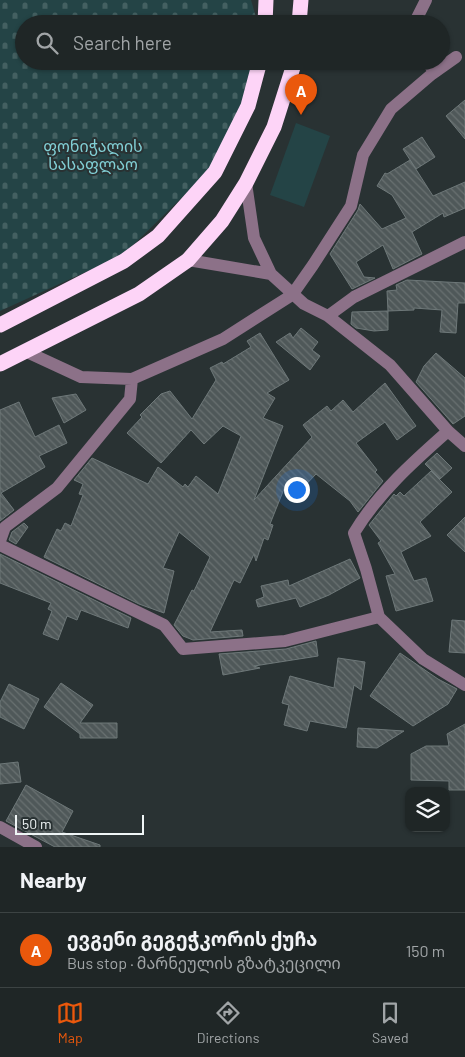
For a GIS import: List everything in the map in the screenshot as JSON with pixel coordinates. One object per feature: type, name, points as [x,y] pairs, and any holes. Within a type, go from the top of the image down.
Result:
[{"type":"highway","points":[[265,15],[266,0]]},
{"type":"highway","points":[[300,15],[301,0]]},
{"type":"highway","points":[[0,325],[124,261],[158,236],[215,172],[248,106],[258,70]]},
{"type":"highway","points":[[0,364],[139,294],[188,260],[222,221],[246,183],[274,127],[292,70]]},
{"type":"street","points":[[418,15],[426,0]]},
{"type":"street","points":[[450,61],[456,57]]},
{"type":"street","points":[[27,352],[81,377],[132,379],[223,339],[292,295],[351,206],[363,155],[391,109],[438,70]]},
{"type":"street","points":[[246,183],[254,238],[272,274],[292,295],[304,304],[328,316],[390,365],[448,431],[465,446]]},
{"type":"street","points":[[328,316],[354,297],[465,242]]},
{"type":"street","points":[[188,260],[272,274]]},
{"type":"street","points":[[132,379],[130,399],[57,488],[5,528],[0,543],[164,626],[183,649],[284,640],[379,617]]},
{"type":"street","points":[[448,431],[406,470],[366,514],[354,533],[379,617],[423,659],[465,685]]},
{"type":"street","points":[[0,827],[36,847]]},
{"type":"green space","name":"ფონიჭალის სასაფლაო","points":[[0,0],[251,0],[255,15],[15,15],[15,70],[251,70],[239,116],[214,166],[123,255],[0,311]]},
{"type":"green space","points":[[296,123],[330,136],[304,207],[270,195]]},
{"type":"building","points":[[465,100],[465,139],[446,116]]},
{"type":"building","points":[[422,137],[435,157],[416,169],[403,149]]},
{"type":"building","points":[[410,160],[433,196],[465,182],[465,208],[444,217],[443,213],[412,232],[422,254],[393,269],[383,245],[356,262],[364,277],[375,278],[352,289],[330,254],[360,204],[382,229],[406,218],[392,195],[377,186],[385,173],[387,174]]},
{"type":"building","points":[[407,280],[465,283],[465,303],[458,303],[456,333],[440,332],[442,310],[414,308],[414,310],[388,311],[387,291],[397,290],[396,285]]},
{"type":"building","points":[[388,311],[388,330],[374,331],[356,328],[351,324],[352,312]]},
{"type":"building","points":[[301,328],[318,342],[312,350],[320,356],[310,370],[276,342],[290,333],[293,338]]},
{"type":"building","points":[[260,333],[289,380],[267,393],[275,398],[263,418],[283,426],[254,500],[312,437],[303,425],[327,406],[331,411],[343,400],[353,412],[385,383],[416,426],[397,440],[385,422],[356,443],[383,481],[358,512],[350,501],[316,474],[297,494],[286,484],[270,524],[273,525],[268,540],[264,538],[256,561],[254,554],[240,583],[234,580],[210,632],[242,630],[243,636],[193,640],[183,636],[174,625],[192,590],[194,591],[210,557],[179,532],[163,568],[174,571],[164,613],[139,604],[44,557],[57,529],[61,531],[65,523],[71,526],[83,495],[79,494],[83,484],[74,480],[92,458],[148,484],[158,467],[183,487],[185,484],[188,487],[196,476],[218,494],[241,436],[223,426],[204,444],[191,430],[161,463],[127,433],[142,417],[140,415],[161,394],[170,391],[192,419],[216,380],[210,368],[222,362],[223,364],[251,347],[247,341]]},
{"type":"building","points":[[436,353],[465,378],[465,416],[453,424],[416,382],[424,366]]},
{"type":"building","points":[[76,394],[86,410],[64,423],[52,398]]},
{"type":"building","points":[[19,402],[35,437],[59,425],[67,443],[39,456],[45,467],[1,493],[14,510],[0,521],[0,410]]},
{"type":"building","points":[[437,453],[452,468],[440,479],[425,464]]},
{"type":"building","points":[[431,471],[452,492],[420,522],[431,536],[401,552],[414,581],[426,578],[433,601],[396,611],[386,576],[395,574],[378,543],[381,541],[369,525],[394,494],[396,496],[400,492],[404,496]]},
{"type":"building","points":[[465,517],[465,552],[447,535]]},
{"type":"building","points":[[24,523],[28,527],[16,544],[9,540],[12,532]]},
{"type":"building","points":[[0,554],[131,618],[128,628],[81,610],[77,620],[67,616],[58,640],[43,634],[52,611],[48,609],[51,603],[0,583]]},
{"type":"building","points":[[350,559],[360,578],[329,595],[300,607],[296,598],[258,607],[256,600],[264,597],[261,586],[288,580],[289,586]]},
{"type":"building","points":[[452,620],[465,621],[465,653],[449,652]]},
{"type":"building","points":[[316,641],[318,656],[254,666],[260,668],[223,675],[219,654],[286,649]]},
{"type":"building","points":[[400,653],[438,679],[457,689],[448,704],[413,726],[370,696]]},
{"type":"building","points":[[338,658],[365,662],[361,690],[354,685],[346,728],[310,721],[307,731],[284,725],[289,705],[282,703],[290,676],[334,688]]},
{"type":"building","points":[[61,683],[93,705],[80,723],[117,723],[117,738],[80,738],[80,734],[44,707]]},
{"type":"building","points":[[9,684],[39,699],[24,729],[0,717],[0,702]]},
{"type":"building","points":[[465,724],[465,790],[450,790],[449,781],[411,780],[411,754],[426,746],[449,746],[447,734]]},
{"type":"building","points":[[358,728],[404,731],[377,748],[357,747]]},
{"type":"building","points":[[18,762],[21,782],[0,784],[0,764]]},
{"type":"building","points":[[26,785],[73,811],[62,832],[100,845],[100,847],[55,847],[6,821]]},
{"type":"place","name":"ევგენი გეგეჭკორის ქუჩა","points":[[301,115]]}]
